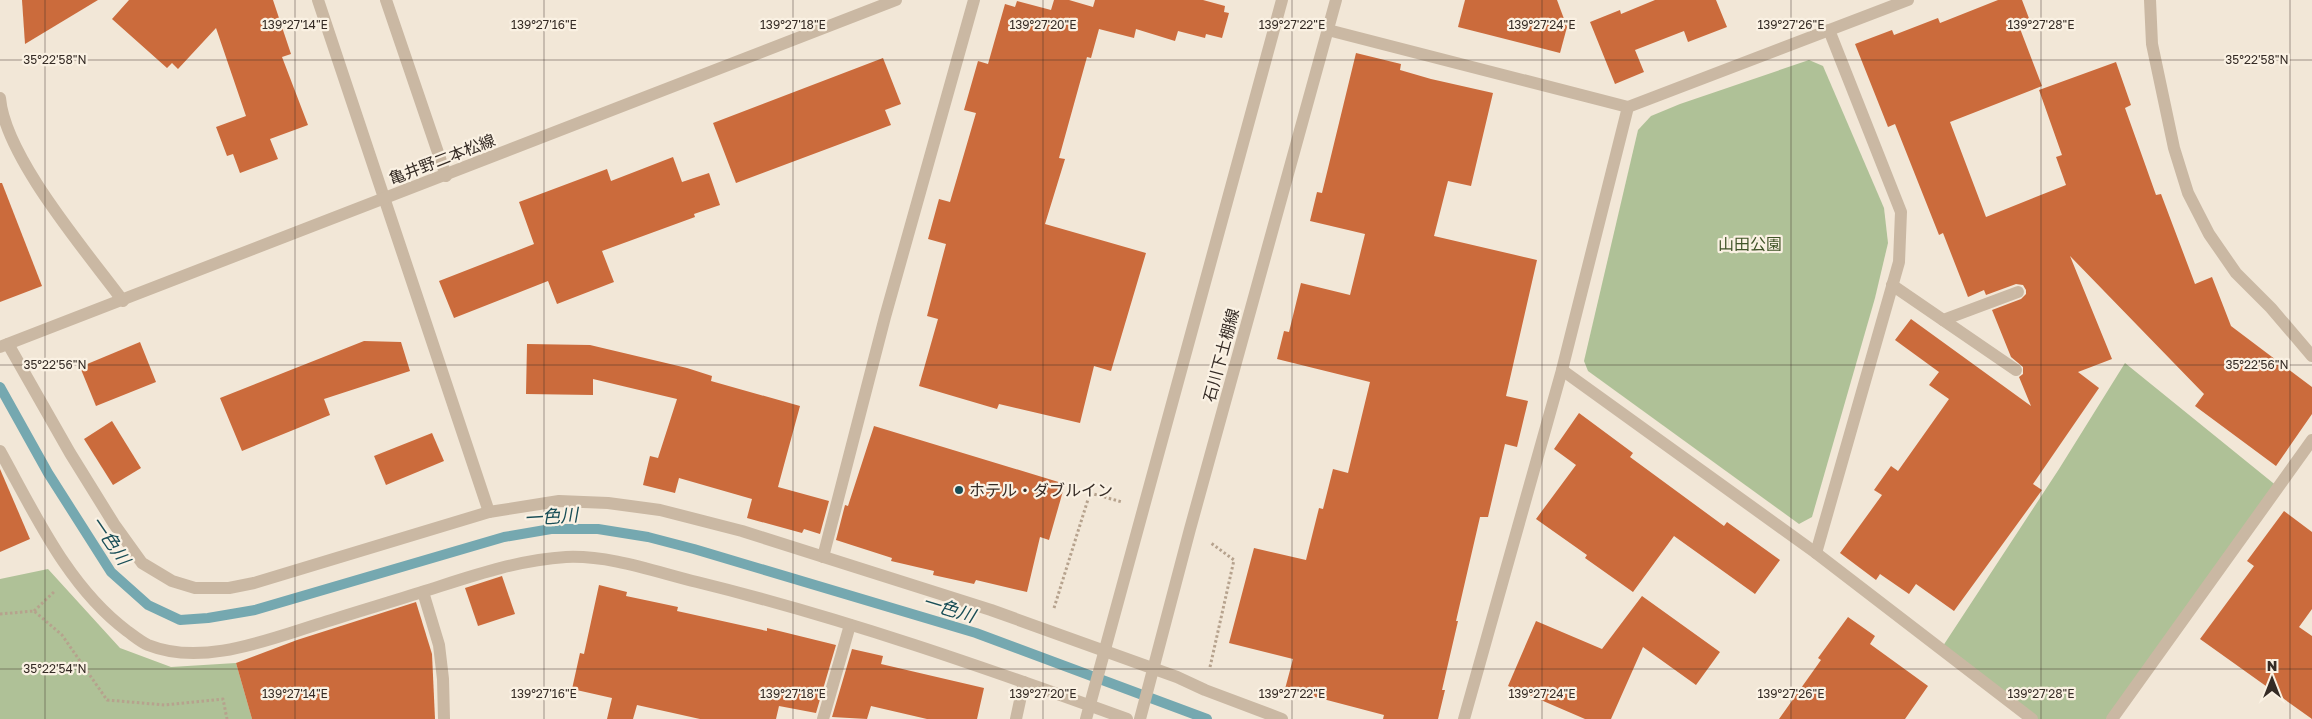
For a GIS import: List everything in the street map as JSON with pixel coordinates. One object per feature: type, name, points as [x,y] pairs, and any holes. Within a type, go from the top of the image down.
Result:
[{"type":"street","points":[[318,0],[490,512]]},
{"type":"street","points":[[386,0],[446,176]]},
{"type":"street","name":"亀井野二本松線","points":[[4,346],[896,0]]},
{"type":"street","points":[[824,557],[886,317],[974,0]]},
{"type":"street","points":[[1086,719],[1282,0]]},
{"type":"street","name":"石川下土棚線","points":[[1140,719],[1190,529],[1336,0]]},
{"type":"street","points":[[1328,30],[1628,107],[1908,0]]},
{"type":"street","points":[[2150,0],[2152,44],[2174,148],[2188,192],[2208,234],[2236,272],[2312,356]]},
{"type":"street","points":[[1816,553],[1899,262],[1901,212],[1829,30]]},
{"type":"street","points":[[0,98],[9,132],[23,160],[55,209],[123,300]]},
{"type":"street","points":[[1464,719],[1562,370],[1628,107]]},
{"type":"street","points":[[1892,285],[2016,370]]},
{"type":"street","points":[[1943,320],[2018,292]]},
{"type":"street","points":[[4,346],[114,524],[142,563],[172,581],[195,588],[229,588],[490,512],[559,501],[660,510],[742,531],[1047,630],[1177,677],[1205,690],[1282,719]]},
{"type":"street","points":[[1562,370],[1816,553],[2032,719]]},
{"type":"street","points":[[2112,719],[2312,440]]},
{"type":"street","points":[[0,451],[80,587],[114,621],[146,644],[168,651],[187,653],[239,647],[510,564],[569,557],[608,562],[656,572],[727,589],[850,624],[1024,682],[1127,719]]},
{"type":"street","points":[[422,592],[439,645],[443,679],[444,719]]},
{"type":"street","points":[[823,719],[850,624]]},
{"type":"street","points":[[1016,719],[1024,682]]},
{"type":"path","points":[[1047,630],[1090,494],[1142,508]]},
{"type":"path","points":[[1190,529],[1234,560],[1205,690]]},
{"type":"path","points":[[0,614],[34,611],[73,575]]},
{"type":"path","points":[[34,611],[62,636],[107,700],[165,705],[223,699],[227,719]]},
{"type":"green space","name":"山田公園","points":[[1809,60],[1823,66],[1884,208],[1888,243],[1875,298],[1812,517],[1799,524],[1588,371],[1584,361],[1638,130],[1651,116],[1680,104]]},
{"type":"green space","points":[[2125,363],[2278,487],[2112,719],[2032,719],[1941,649],[2059,469]]},
{"type":"green space","points":[[48,569],[120,648],[171,667],[236,663],[252,719],[0,719],[0,579]]},
{"type":"building","points":[[22,0],[98,0],[25,44]]},
{"type":"building","points":[[129,0],[273,0],[291,54],[282,57],[308,125],[270,139],[278,159],[240,173],[233,154],[227,156],[216,127],[246,116],[216,28],[178,69],[172,63],[167,68],[112,19]]},
{"type":"building","points":[[1054,0],[1069,0],[1093,7],[1095,0],[1203,0],[1225,6],[1224,12],[1229,13],[1222,38],[1206,34],[1205,38],[1178,31],[1175,41],[1136,29],[1134,38],[1099,29],[1091,58],[1087,57],[1059,158],[1065,159],[1045,224],[1146,253],[1111,371],[1094,366],[1080,423],[999,404],[997,409],[919,386],[938,319],[927,316],[946,244],[928,239],[939,199],[950,202],[976,113],[964,110],[978,61],[988,64],[1005,4],[1015,7],[1017,1],[1051,10]]},
{"type":"building","points":[[1465,0],[1557,0],[1567,27],[1560,53],[1458,27]]},
{"type":"building","points":[[1655,0],[1716,0],[1727,27],[1688,42],[1684,31],[1635,50],[1644,72],[1615,84],[1590,22],[1620,10],[1621,14]]},
{"type":"building","points":[[1998,0],[2022,0],[2030,21],[2019,26],[2042,86],[1950,122],[1986,217],[2066,185],[2056,157],[2062,155],[2039,90],[2116,62],[2131,105],[2125,108],[2156,195],[2161,194],[2195,284],[2212,277],[2231,326],[2312,387],[2312,414],[2276,466],[2195,406],[2204,394],[2070,256],[2112,359],[2078,372],[2099,388],[2033,484],[2042,490],[1954,611],[1916,584],[1909,594],[1880,574],[1876,580],[1840,553],[1882,495],[1874,490],[1891,466],[1898,471],[1949,399],[1929,385],[1939,372],[1895,340],[1911,319],[2031,406],[2019,377],[2023,374],[2023,367],[2011,357],[1992,310],[2021,299],[2026,294],[2026,290],[2023,285],[2016,284],[1986,295],[1984,290],[1968,297],[1943,233],[1939,235],[1895,124],[1888,127],[1855,44],[1892,30],[1894,35],[1938,18],[1940,23]]},
{"type":"building","points":[[1356,53],[1401,64],[1400,70],[1493,93],[1471,186],[1448,181],[1434,236],[1537,260],[1506,396],[1528,401],[1517,447],[1505,444],[1488,517],[1480,517],[1456,621],[1458,621],[1442,690],[1445,690],[1438,719],[1383,719],[1384,715],[1285,689],[1293,659],[1229,643],[1254,548],[1306,560],[1319,508],[1323,509],[1333,469],[1348,473],[1370,382],[1277,359],[1284,331],[1289,332],[1301,283],[1350,295],[1365,234],[1310,221],[1317,192],[1322,193]]},
{"type":"building","points":[[883,58],[901,104],[885,110],[891,125],[736,183],[713,123]]},
{"type":"building","points":[[673,157],[682,182],[709,173],[720,205],[694,214],[695,217],[602,251],[614,282],[557,304],[548,281],[454,318],[439,281],[534,244],[519,202],[607,169],[611,181]]},
{"type":"building","points":[[0,183],[2,183],[42,286],[0,302]]},
{"type":"building","points":[[364,341],[401,342],[410,371],[324,399],[330,415],[242,451],[220,398]]},
{"type":"building","points":[[140,342],[156,382],[96,406],[80,367]]},
{"type":"building","points":[[527,344],[590,345],[687,368],[712,376],[711,381],[800,406],[778,487],[829,501],[820,534],[804,529],[802,533],[747,518],[752,499],[679,478],[675,493],[643,485],[650,456],[658,458],[677,399],[593,379],[593,395],[526,394]]},
{"type":"building","points":[[1579,413],[1633,453],[1630,457],[1724,526],[1727,522],[1780,560],[1755,594],[1674,536],[1633,592],[1585,558],[1587,555],[1536,519],[1576,465],[1554,449]]},
{"type":"building","points":[[112,421],[141,468],[113,485],[84,439]]},
{"type":"building","name":"ホテル・ダブルイン","points":[[874,426],[1065,484],[1049,540],[1040,537],[1027,592],[976,580],[974,584],[933,575],[934,571],[891,561],[892,558],[836,540],[845,505],[848,506]]},
{"type":"building","points":[[432,433],[444,461],[386,485],[374,456]]},
{"type":"building","points":[[0,469],[30,539],[0,552]]},
{"type":"building","points":[[2284,511],[2312,532],[2312,609],[2299,627],[2312,636],[2312,719],[2200,639],[2254,566],[2247,561]]},
{"type":"building","points":[[502,576],[515,614],[478,626],[465,588]]},
{"type":"building","points":[[599,585],[627,592],[626,596],[678,607],[677,611],[767,631],[767,628],[836,645],[816,713],[779,706],[776,719],[700,719],[637,705],[633,719],[607,719],[612,698],[572,689],[580,653],[584,654]]},
{"type":"building","points":[[1642,596],[1720,652],[1696,685],[1643,647],[1611,719],[1585,719],[1508,686],[1536,621],[1602,649]]},
{"type":"building","points":[[416,602],[432,654],[435,719],[252,719],[236,663],[297,640]]},
{"type":"building","points":[[1848,617],[1875,636],[1870,644],[1928,686],[1905,719],[1779,719],[1821,660],[1818,658]]},
{"type":"building","points":[[852,649],[883,656],[881,664],[984,688],[977,719],[927,719],[871,706],[867,719],[832,717]]},
{"type":"waterway","name":"一色川","points":[[0,387],[48,473],[111,572],[148,605],[180,620],[208,618],[255,610],[504,537],[551,529],[598,529],[648,537],[694,549],[976,633],[1207,719]]},
{"type":"place","name":"ホテル・ダブルイン","points":[[959,490]]}]
